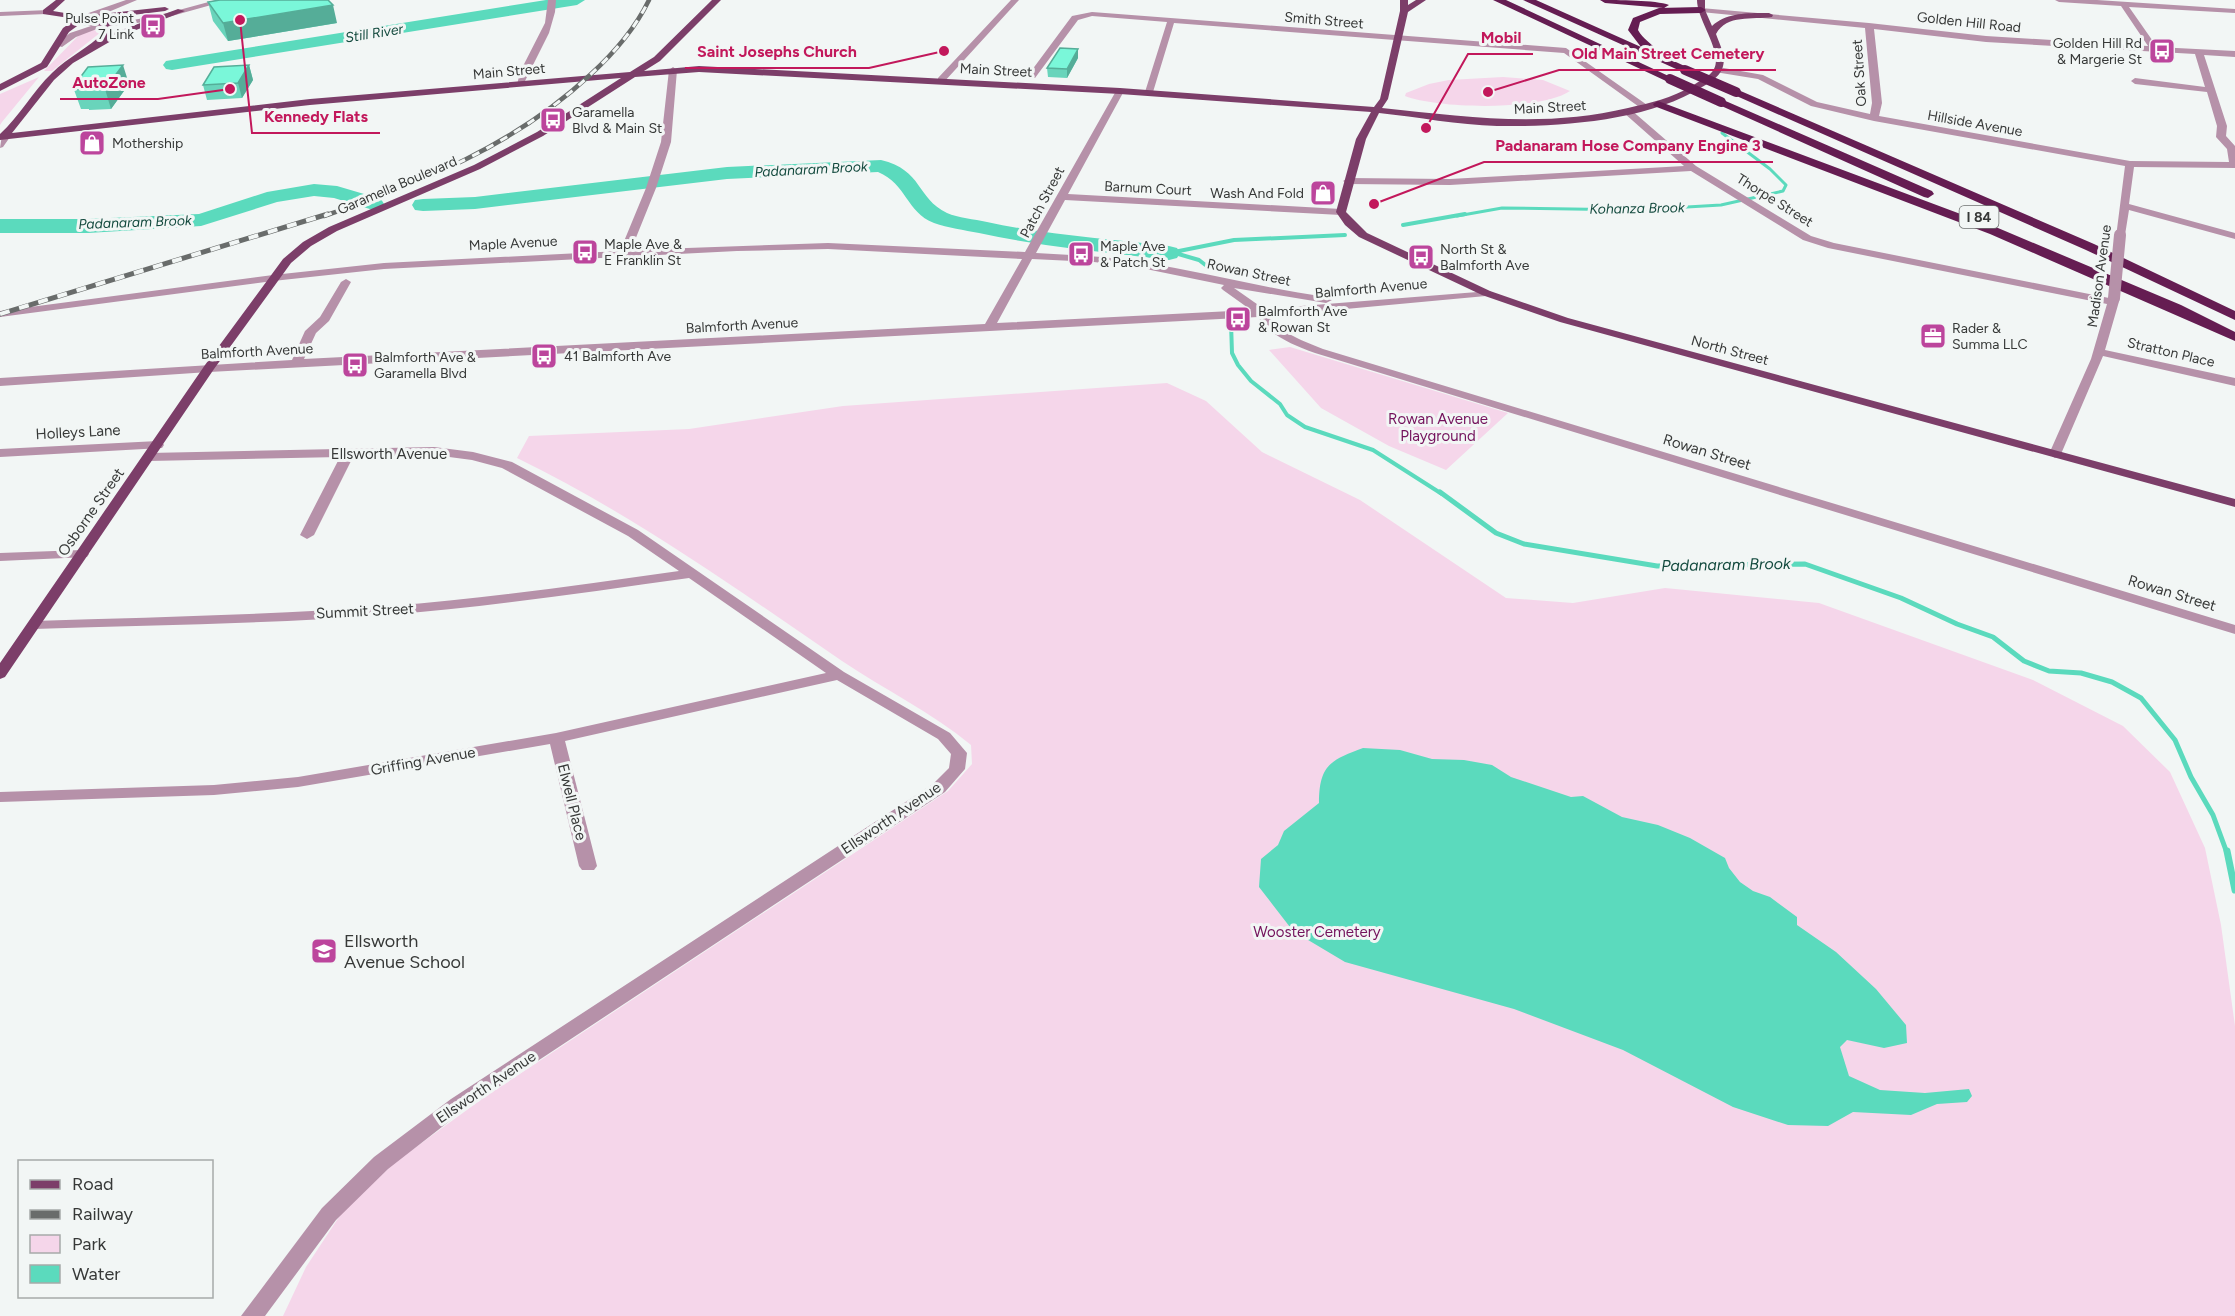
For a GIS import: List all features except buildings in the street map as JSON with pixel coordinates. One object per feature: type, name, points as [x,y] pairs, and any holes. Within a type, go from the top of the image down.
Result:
[{"type":"highway","name":"I 84","points":[[1498,0],[2063,254],[2235,337]]},
{"type":"highway","name":"I 84","points":[[1528,0],[2090,247],[2235,316]]},
{"type":"highway","points":[[1605,0],[1701,5]]},
{"type":"highway","points":[[1684,70],[1640,41],[1633,30],[1634,24],[1636,20],[1650,13],[1701,5]]},
{"type":"highway","points":[[1651,106],[1977,225],[2186,313]]},
{"type":"main road","points":[[46,12],[61,0]]},
{"type":"main road","name":"Garamella Boulevard","points":[[209,368],[273,278],[307,244],[333,229],[432,188],[505,154],[635,73],[672,46],[717,0]]},
{"type":"main road","points":[[1341,212],[1361,139],[1383,99],[1404,11],[1404,0]]},
{"type":"main road","points":[[1404,11],[1422,0]]},
{"type":"main road","points":[[1701,5],[1720,59],[1718,70]]},
{"type":"main road","points":[[46,12],[83,18],[182,9]]},
{"type":"main road","points":[[98,43],[182,9]]},
{"type":"main road","points":[[1712,34],[1714,27],[1721,22],[1741,17],[1769,15]]},
{"type":"main road","points":[[0,88],[33,73],[44,65],[59,45],[66,30],[83,18]]},
{"type":"main road","points":[[3,136],[57,72],[98,43],[108,32],[106,25]]},
{"type":"main road","name":"Main Street","points":[[3,136],[294,103],[673,70],[730,69],[1120,90],[1529,124],[1572,122],[1651,106],[1684,94],[1710,78],[1718,70]]},
{"type":"main road","name":"North Street","points":[[1341,212],[1348,223],[1374,241],[1486,293],[1564,320],[2235,503]]},
{"type":"main road","name":"Osborne Street","points":[[0,673],[209,368]]},
{"type":"street","points":[[106,25],[83,23],[83,18],[133,0]]},
{"type":"street","points":[[59,45],[73,35],[106,25],[143,20],[223,0]]},
{"type":"street","points":[[520,83],[524,70],[549,27],[552,0]]},
{"type":"street","points":[[941,80],[1016,0]]},
{"type":"street","points":[[2059,0],[2235,11]]},
{"type":"street","points":[[2123,4],[2154,50]]},
{"type":"street","name":"Golden Hill Road","points":[[1701,5],[1769,15],[1986,39],[2235,54]]},
{"type":"street","points":[[0,14],[46,12]]},
{"type":"street","name":"Smith Street","points":[[1032,76],[1080,15],[1117,15],[1397,40],[1566,51],[1651,106]]},
{"type":"street","points":[[1149,92],[1171,21]]},
{"type":"street","name":"Oak Street","points":[[1869,25],[1877,103],[1874,118]]},
{"type":"street","points":[[2199,52],[2222,126],[2221,137],[2232,148],[2235,165]]},
{"type":"street","points":[[624,254],[666,142],[673,70]]},
{"type":"street","name":"Hillside Avenue","points":[[1718,70],[1760,77],[1814,104],[1874,118],[2130,164],[2235,165]]},
{"type":"street","points":[[2135,81],[2211,90]]},
{"type":"street","name":"Patch Street","points":[[990,327],[1120,90]]},
{"type":"street","name":"Thorpe Street","points":[[1627,111],[1693,168],[1807,237],[1832,246],[2113,300]]},
{"type":"street","name":"Madison Avenue","points":[[2055,454],[2100,352],[2113,300],[2130,164]]},
{"type":"street","points":[[1348,181],[1450,182],[1693,168]]},
{"type":"street","name":"Barnum Court","points":[[1061,197],[1341,212]]},
{"type":"street","points":[[2124,206],[2235,236]]},
{"type":"street","name":"Maple Avenue","points":[[0,314],[273,278],[384,266],[828,246],[1031,255]]},
{"type":"street","name":"Rowan Street","points":[[1031,255],[1094,259],[1187,274],[1281,294],[1341,301],[1377,302]]},
{"type":"street","name":"Rowan Street","points":[[1187,274],[1226,288],[1245,298],[1261,313],[1270,327],[1291,340],[1319,351],[2235,630]]},
{"type":"street","points":[[296,364],[311,331],[325,319],[346,282]]},
{"type":"street","name":"Balmforth Avenue","points":[[0,382],[209,368],[1261,313],[1486,293]]},
{"type":"street","name":"Stratton Place","points":[[2100,352],[2235,382]]},
{"type":"street","name":"Holleys Lane","points":[[0,453],[158,445]]},
{"type":"street","name":"Ellsworth Avenue","points":[[149,457],[434,451],[472,456],[507,465],[633,533],[839,675],[944,736],[959,753],[957,769],[939,788],[458,1104],[381,1163],[330,1214],[252,1316]]},
{"type":"street","points":[[307,535],[348,453]]},
{"type":"street","points":[[0,557],[82,554]]},
{"type":"street","name":"Summit Street","points":[[34,625],[436,607],[522,598],[693,573]]},
{"type":"street","name":"Griffing Avenue","points":[[0,797],[214,790],[297,782],[556,738],[839,675]]},
{"type":"street","name":"Elwell Place","points":[[556,738],[588,866]]},
{"type":"green space","points":[[94,30],[101,32],[52,71],[44,71],[81,33]]},
{"type":"green space","points":[[39,77],[2,122],[0,125],[0,94]]},
{"type":"green space","points":[[1503,77],[1543,80],[1570,91],[1536,102],[1489,106],[1441,104],[1405,96],[1406,93],[1429,84],[1449,80]]},
{"type":"green space","name":"Rowan Avenue Playground","points":[[1290,347],[1508,413],[1446,470],[1389,446],[1321,408],[1269,350]]},
{"type":"green space","name":"Wooster Cemetery","points":[[1167,383],[1206,401],[1262,452],[1360,500],[1506,598],[1573,603],[1665,588],[1819,603],[2033,680],[2123,726],[2170,772],[2205,848],[2221,925],[2235,1026],[2235,1316],[283,1316],[306,1267],[341,1214],[394,1163],[482,1099],[948,791],[972,764],[971,745],[940,722],[842,661],[643,528],[602,503],[517,458],[529,436],[689,429],[843,406]]},
{"type":"water","points":[[1363,748],[1400,750],[1432,759],[1464,760],[1492,765],[1511,777],[1571,797],[1583,796],[1622,817],[1658,825],[1690,838],[1725,858],[1729,868],[1740,882],[1753,891],[1770,897],[1797,917],[1797,925],[1836,952],[1876,989],[1906,1025],[1907,1043],[1884,1048],[1847,1040],[1840,1047],[1849,1076],[1880,1090],[1925,1093],[1969,1089],[1972,1096],[1967,1102],[1937,1104],[1911,1115],[1853,1112],[1828,1126],[1788,1125],[1733,1107],[1623,1050],[1514,1009],[1345,962],[1293,931],[1259,887],[1261,859],[1278,845],[1284,831],[1319,803],[1321,780],[1329,766],[1342,756]]},
{"type":"waterway","name":"Still River","points":[[172,65],[577,0]]},
{"type":"waterway","name":"Kohanza Brook","points":[[1457,216],[1502,208],[1636,210],[1721,205],[1783,191],[1786,185],[1770,169],[1722,133]]},
{"type":"waterway","name":"Padanaram Brook","points":[[423,205],[475,203],[727,173],[881,166],[898,173],[911,187],[919,203],[940,218],[1027,237],[1169,253]]},
{"type":"waterway","name":"Padanaram Brook","points":[[0,226],[88,226],[201,220],[274,196],[314,190],[337,192],[373,204]]},
{"type":"waterway","name":"Kohanza Brook","points":[[1403,225],[1465,214]]},
{"type":"waterway","name":"Kohanza Brook","points":[[1169,253],[1234,240],[1345,235]]},
{"type":"waterway","name":"Padanaram Brook","points":[[1175,253],[1199,260],[1208,267]]},
{"type":"waterway","name":"Padanaram Brook","points":[[1231,323],[1232,353],[1238,365],[1251,381],[1280,404],[1287,415],[1305,427],[1373,450],[1442,494]]},
{"type":"waterway","name":"Padanaram Brook","points":[[1440,492],[1496,533],[1524,544],[1657,566],[1805,564],[1901,598],[1957,624],[1993,637],[2024,661],[2049,671],[2081,673],[2112,682],[2141,698],[2175,740],[2191,777],[2213,815],[2227,853]]},
{"type":"waterway","name":"Padanaram Brook","points":[[2227,851],[2235,890]]},
{"type":"railway","points":[[324,216],[431,176],[465,160],[530,122],[561,100],[607,58],[630,31],[649,0]]},
{"type":"railway","points":[[0,314],[328,214]]},
{"type":"place","name":"Kennedy Flats","points":[[240,20]]},
{"type":"place","name":"Pulse Point 7 Link","points":[[153,26]]},
{"type":"place","name":"Saint Josephs Church","points":[[944,51]]},
{"type":"place","name":"Golden Hill Rd & Margerie St","points":[[2162,51]]},
{"type":"place","name":"AutoZone","points":[[230,89]]},
{"type":"place","name":"Old Main Street Cemetery","points":[[1488,92]]},
{"type":"place","name":"Garamella Blvd & Main St","points":[[553,120]]},
{"type":"place","name":"Mobil","points":[[1426,128]]},
{"type":"place","name":"Mothership","points":[[92,143]]},
{"type":"place","name":"Wash And Fold","points":[[1323,193]]},
{"type":"place","name":"Padanaram Hose Company Engine 3","points":[[1374,204]]},
{"type":"place","name":"Maple Ave & E Franklin St","points":[[585,252]]},
{"type":"place","name":"Maple Ave & Patch St","points":[[1081,254]]},
{"type":"place","name":"North St & Balmforth Ave","points":[[1421,257]]},
{"type":"place","name":"Balmforth Ave & Rowan St","points":[[1238,319]]},
{"type":"place","name":"Rader & Summa LLC","points":[[1933,336]]},
{"type":"place","name":"41 Balmforth Ave","points":[[544,356]]},
{"type":"place","name":"Balmforth Ave & Garamella Blvd","points":[[355,365]]},
{"type":"place","name":"Ellsworth Avenue School","points":[[324,951]]}]
